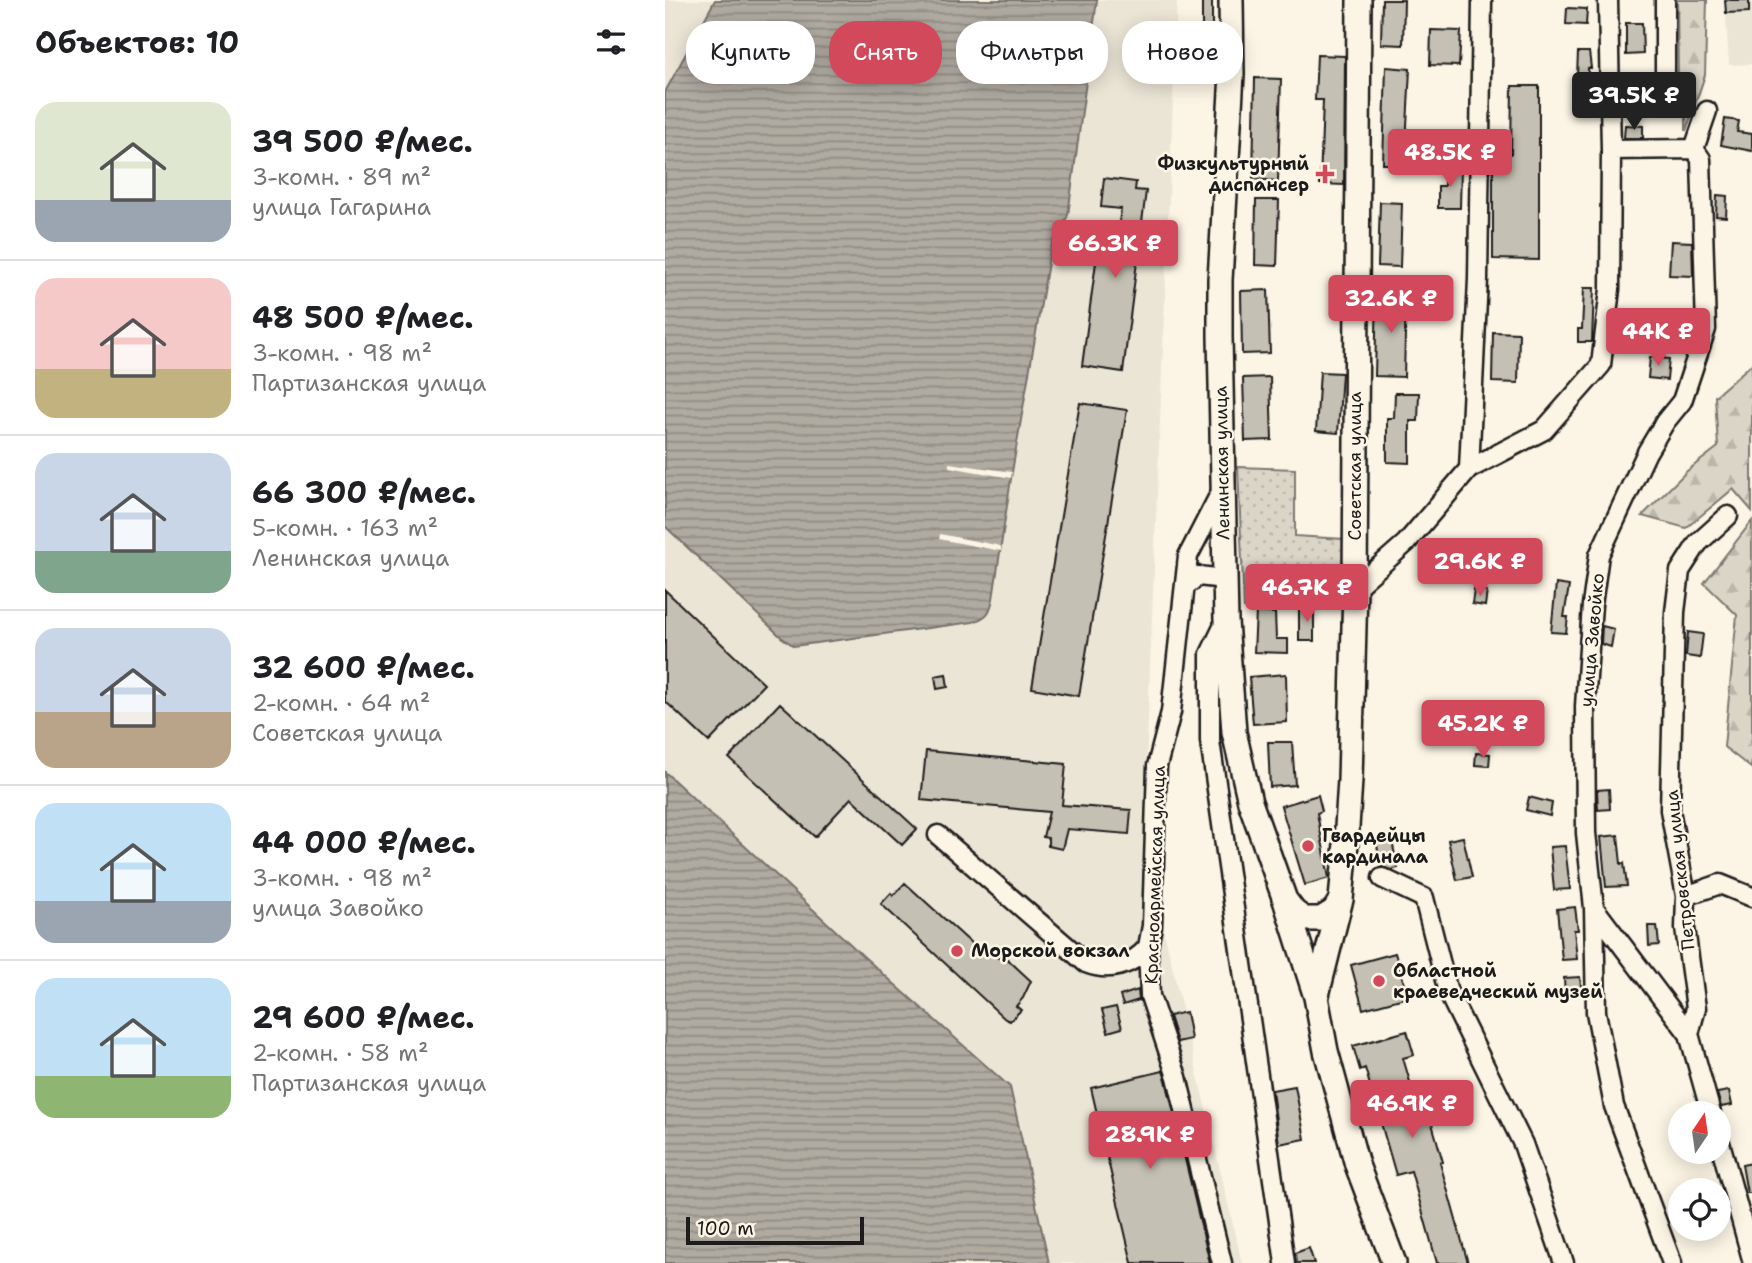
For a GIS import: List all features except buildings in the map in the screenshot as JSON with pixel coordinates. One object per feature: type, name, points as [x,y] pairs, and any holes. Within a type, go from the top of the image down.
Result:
[{"type":"main road","name":"Ленинская улица","points":[[1231,0],[1232,74],[1220,280],[1226,621],[1234,732],[1250,802],[1316,997],[1326,1051],[1357,1165],[1394,1263]]},
{"type":"main road","name":"Советская улица","points":[[1341,900],[1350,780],[1356,587],[1359,0]]},
{"type":"main road","points":[[1285,900],[1294,912],[1304,919],[1312,920],[1329,915],[1341,900]]},
{"type":"main road","name":"Ленинская улица","points":[[1316,997],[1341,900]]},
{"type":"street","points":[[1469,468],[1478,279],[1482,0]]},
{"type":"street","points":[[1356,587],[1406,543],[1469,468],[1544,430],[1601,365],[1611,289],[1608,0]]},
{"type":"street","points":[[1665,0],[1665,74]]},
{"type":"street","points":[[1611,150],[1694,149],[1707,111]]},
{"type":"street","name":"улица Завойко","points":[[1672,1263],[1614,1106],[1596,1012],[1594,908],[1586,820],[1585,706],[1592,605],[1599,555],[1647,452],[1665,422],[1682,401],[1706,329],[1701,159],[1694,149]]},
{"type":"street","name":"Красноармейская улица","points":[[1222,1263],[1177,1077],[1150,996],[1148,947],[1152,926],[1157,766],[1171,712],[1188,556],[1223,488]]},
{"type":"street","name":"Петровская улица","points":[[1708,1101],[1689,1034],[1696,1008],[1685,928],[1686,896],[1670,810],[1675,612],[1680,571],[1698,543],[1728,516]]},
{"type":"street","points":[[1185,586],[1198,576],[1225,579]]},
{"type":"street","points":[[1226,621],[1210,654],[1210,741],[1285,1263]]},
{"type":"street","points":[[938,835],[1086,963],[1102,967],[1120,966],[1138,958],[1148,947]]},
{"type":"street","points":[[1383,878],[1424,898],[1448,992],[1523,1144],[1564,1263]]},
{"type":"street","points":[[1686,896],[1720,884],[1752,897]]},
{"type":"street","points":[[1594,908],[1689,1034]]},
{"type":"street","points":[[1726,1164],[1752,1258]]},
{"type":"shaded area","points":[[665,0],[715,0],[704,21],[686,21],[686,53],[665,92]]},
{"type":"shaded area","points":[[715,0],[1097,0],[1094,21],[956,21],[956,84],[1086,84],[1068,215],[1050,251],[993,599],[987,614],[978,620],[794,646],[781,637],[665,526],[665,92],[686,53],[686,84],[815,84],[815,21],[704,21]]},
{"type":"shaded area","points":[[1097,0],[1177,0],[1176,21],[1122,21],[1122,84],[1174,84],[1143,842],[1242,1263],[1049,1263],[1012,1096],[1006,1082],[863,956],[665,771],[665,526],[761,618],[807,645],[951,625],[993,599],[1050,251],[1060,233],[1084,84],[1108,84],[1108,21],[1094,21]]},
{"type":"shaded area","points":[[1725,0],[1752,0],[1752,64],[1729,65]]},
{"type":"shaded area","points":[[665,772],[863,956],[1010,1087],[1049,1263],[665,1263]]},
{"type":"green space","points":[[1677,0],[1707,0],[1705,75],[1686,131],[1686,105],[1678,81]]},
{"type":"green space","points":[[1752,364],[1752,511],[1733,489],[1686,528],[1642,516],[1687,471],[1718,447],[1715,396]]},
{"type":"green space","points":[[1238,467],[1295,469],[1295,536],[1344,539],[1345,606],[1244,608]]},
{"type":"green space","points":[[1752,521],[1751,768],[1724,747],[1737,615],[1704,583]]},
{"type":"pier","points":[[949,463],[1012,472],[1011,478],[949,467]]},
{"type":"pier","points":[[940,534],[1001,546],[1001,551],[939,539]]},
{"type":"place","name":"Физкультурный диспансер","points":[[1325,174]]},
{"type":"place","name":"Гвардейцы кардинала","points":[[1308,846]]},
{"type":"place","name":"Морской вокзал","points":[[957,951]]},
{"type":"place","name":"Областной краеведческий музей","points":[[1379,981]]}]
